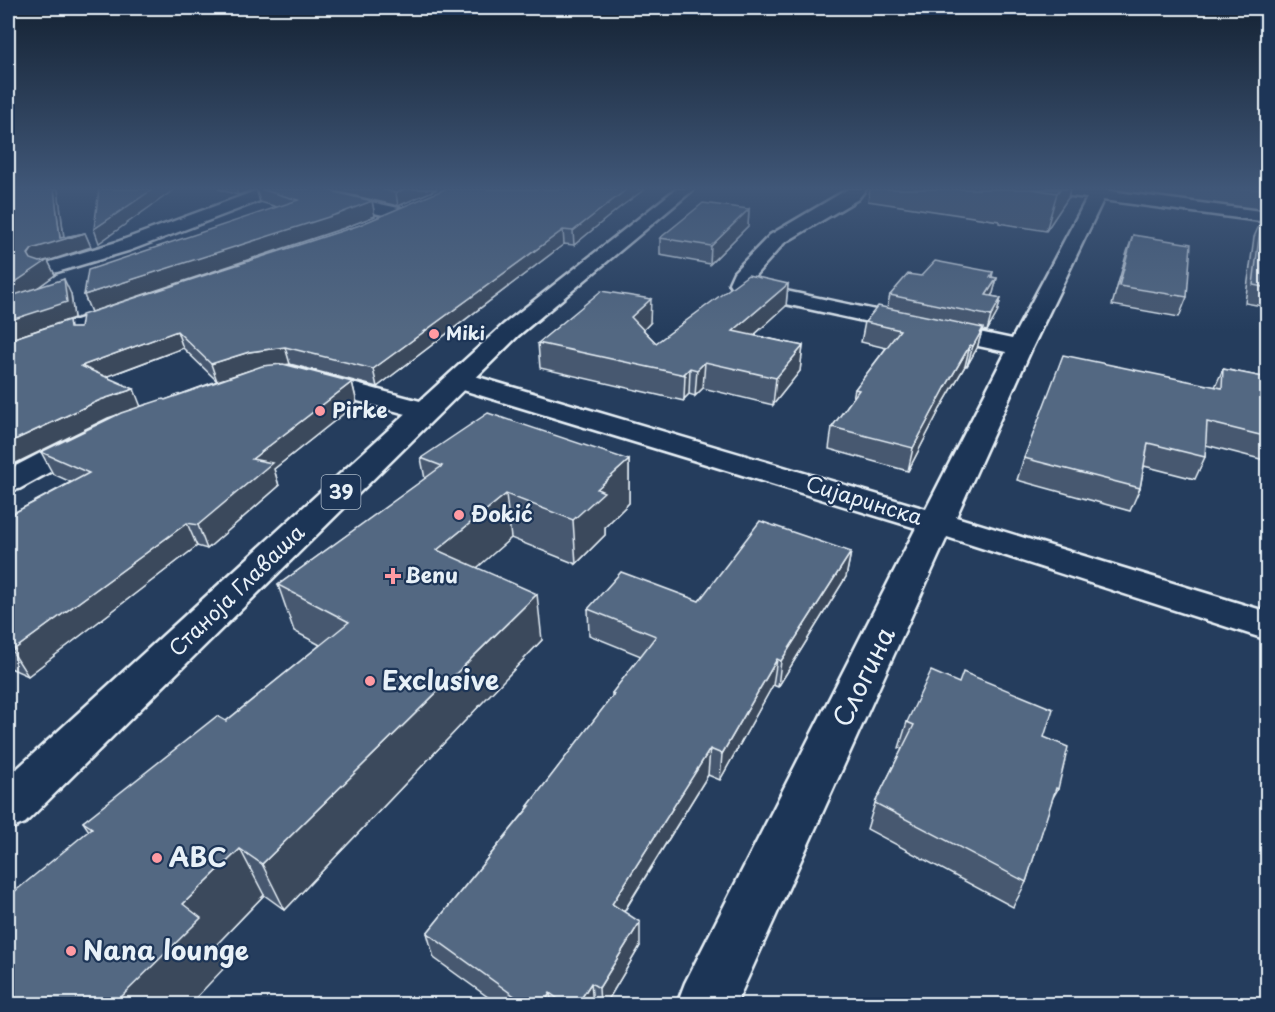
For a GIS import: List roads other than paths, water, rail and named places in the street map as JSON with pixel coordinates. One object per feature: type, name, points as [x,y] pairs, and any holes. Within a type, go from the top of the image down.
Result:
[{"type":"street","points":[[47,269],[150,236]]},
{"type":"street","name":"Станоја Главаша","points":[[8,808],[424,411],[555,293],[627,236]]},
{"type":"street","points":[[780,236],[741,276],[740,283],[775,294],[1020,348]]},
{"type":"street","name":"Слогина","points":[[706,1005],[1020,348],[1076,236]]},
{"type":"street","points":[[8,350],[141,305]]},
{"type":"street","points":[[290,374],[424,411]]},
{"type":"street","name":"Сијаринска","points":[[459,380],[938,523],[1268,626]]},
{"type":"street","points":[[8,482],[109,430]]},
{"type":"place","name":"Miki","points":[[434,334]]},
{"type":"place","name":"Pirke","points":[[320,411]]},
{"type":"place","name":"Đokić","points":[[459,515]]},
{"type":"place","name":"Benu","points":[[393,576]]},
{"type":"place","name":"Exclusive","points":[[370,681]]},
{"type":"place","name":"ABC","points":[[157,858]]},
{"type":"place","name":"Nana lounge","points":[[71,951]]}]
